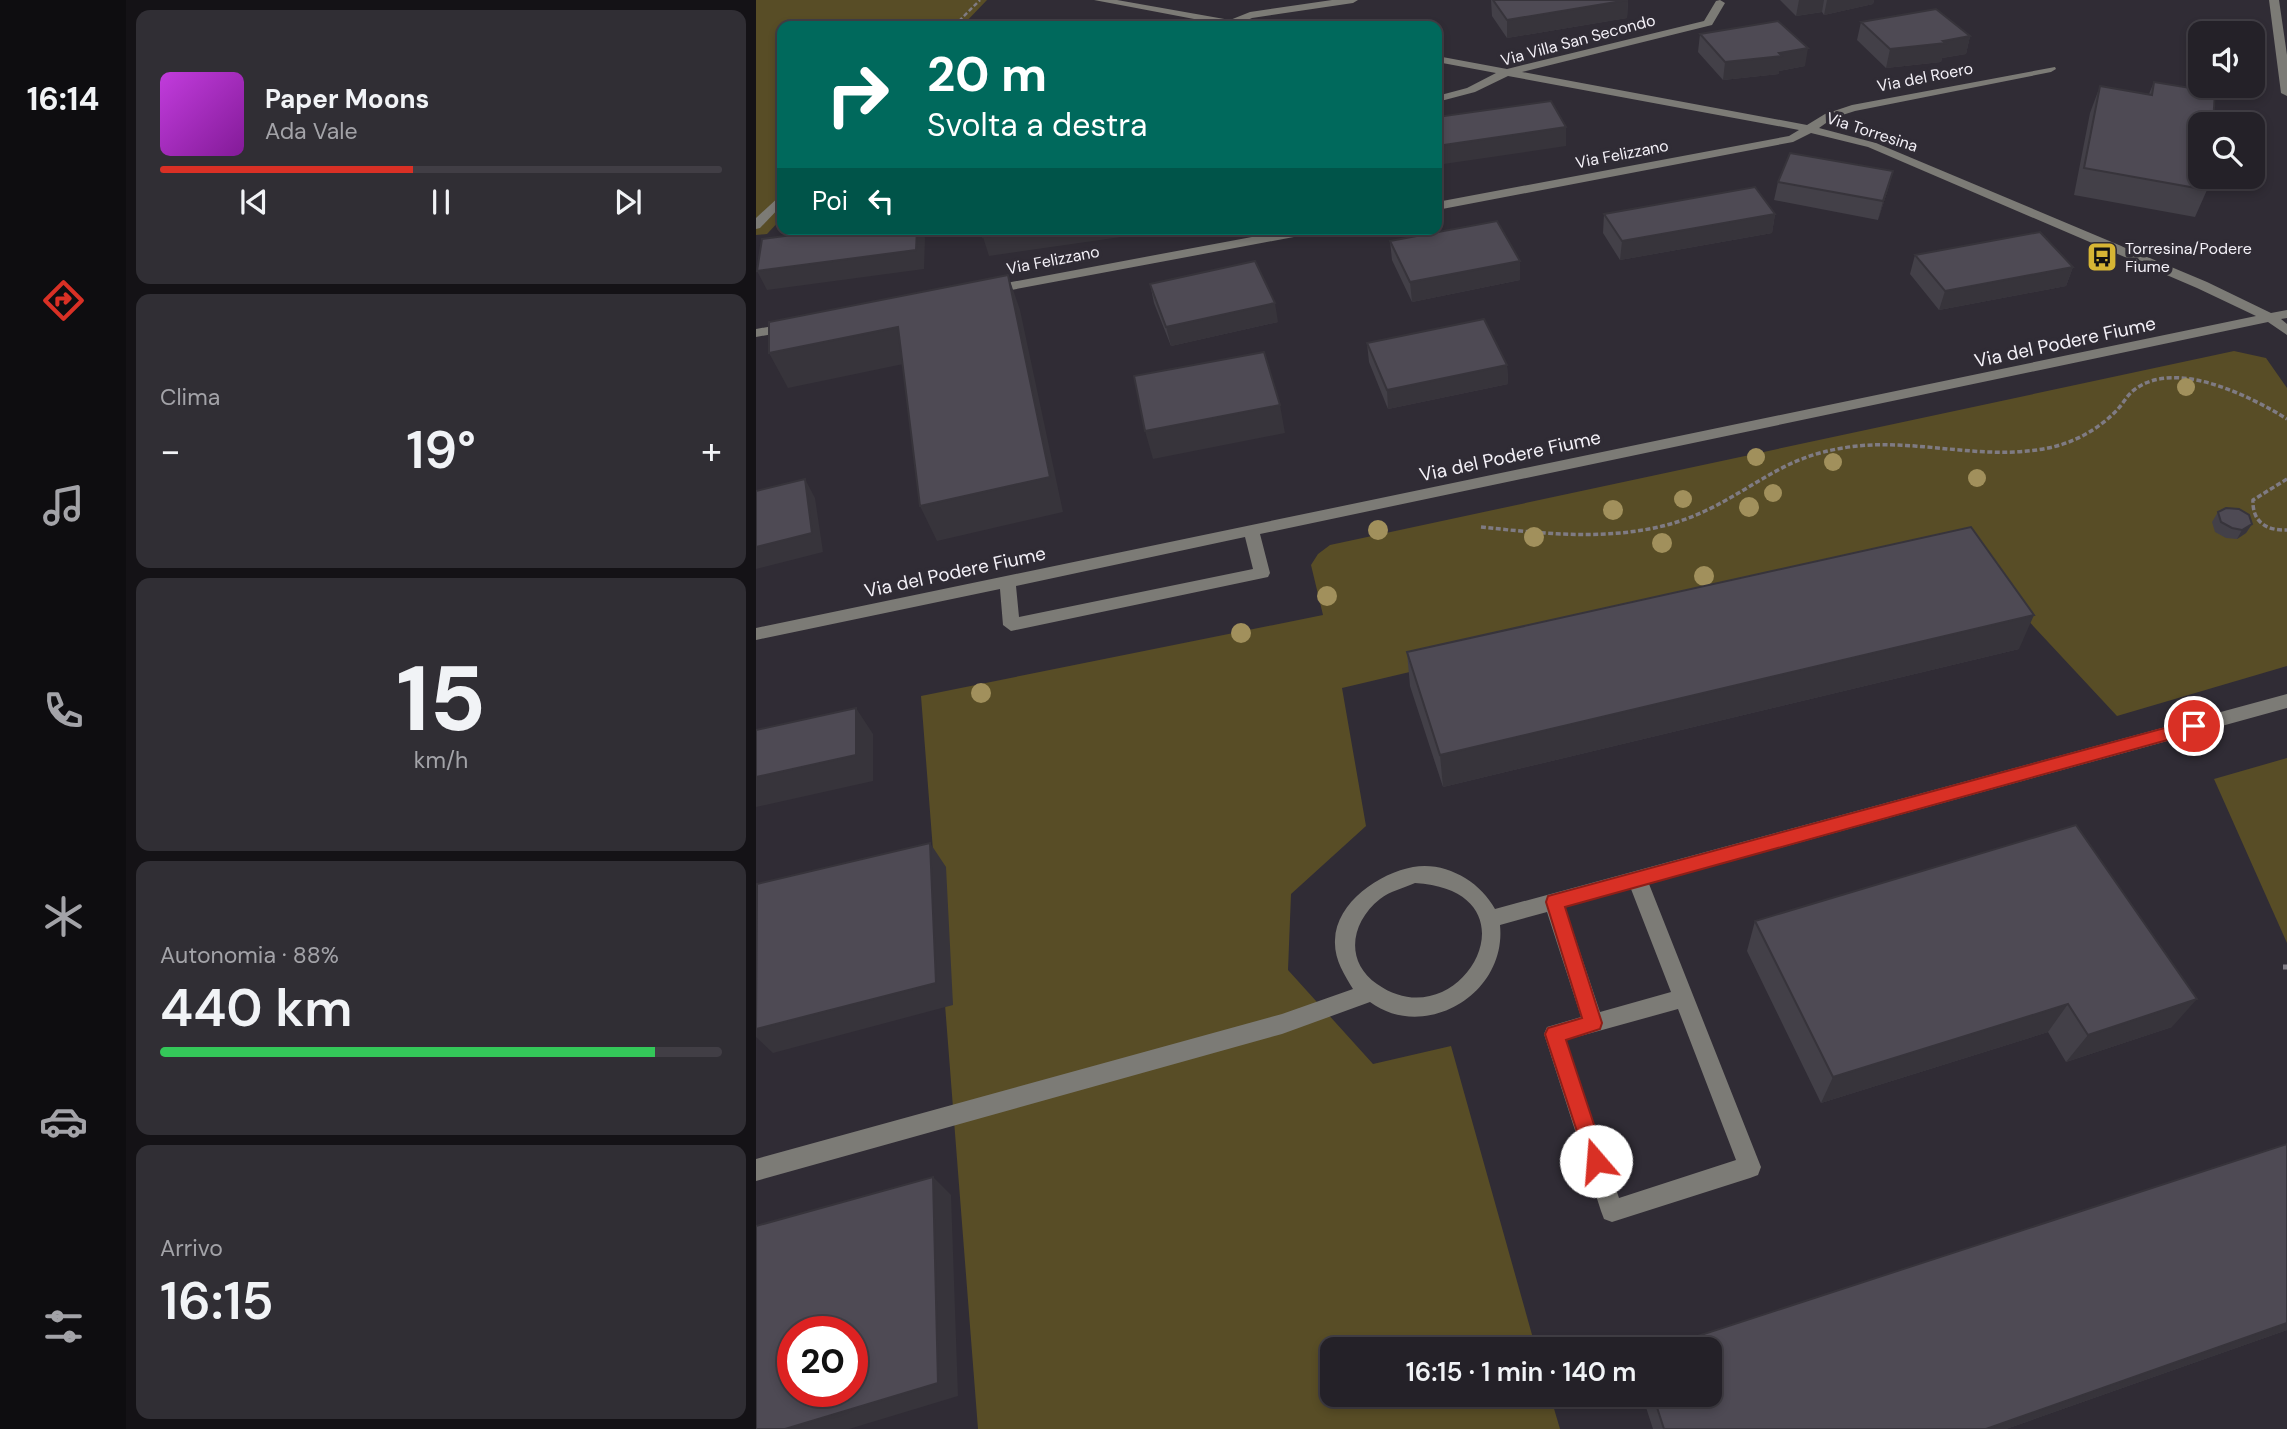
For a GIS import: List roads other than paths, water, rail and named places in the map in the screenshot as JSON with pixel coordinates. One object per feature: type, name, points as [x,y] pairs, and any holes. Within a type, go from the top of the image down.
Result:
[{"type":"street","points":[[1099,0],[1219,21]]},
{"type":"street","points":[[1235,21],[1250,15],[1353,0]]},
{"type":"street","name":"Via Villa San Secondo","points":[[1442,99],[1471,90],[1507,72],[1708,23],[1720,3]]},
{"type":"street","points":[[2279,6],[2287,93]]},
{"type":"street","name":"Via Torresina","points":[[1442,60],[1856,140],[1908,159],[2280,317],[2287,331]]},
{"type":"street","name":"Via del Roero","points":[[1810,130],[1829,116],[1852,108],[2051,69]]},
{"type":"street","name":"Via Felizzano","points":[[1442,205],[1783,142],[1810,130]]},
{"type":"street","points":[[756,225],[777,203]]},
{"type":"street","name":"Via Felizzano","points":[[974,293],[1283,235]]},
{"type":"street","name":"Via del Podere Fiume","points":[[756,634],[2280,317]]},
{"type":"street","points":[[756,333],[810,323]]},
{"type":"street","points":[[1007,581],[1012,625],[1262,573],[1251,530]]},
{"type":"street","points":[[1490,919],[2287,701]]},
{"type":"street","points":[[1414,875],[1439,876],[1461,885],[1479,899],[1490,919],[1493,939],[1488,960],[1477,978],[1460,994],[1438,1003],[1414,1006],[1391,1003],[1370,993],[1354,976],[1345,954],[1345,932],[1353,911],[1369,893],[1391,881],[1414,875]]},
{"type":"street","points":[[1637,879],[1684,998],[1750,1167],[1612,1211],[1554,1034],[1684,998]]},
{"type":"street","points":[[1555,902],[1593,1023]]},
{"type":"street","points":[[756,1170],[1282,1024],[1370,993]]},
{"type":"place","name":"Torresina/Podere Fiume","points":[[2102,257]]}]
